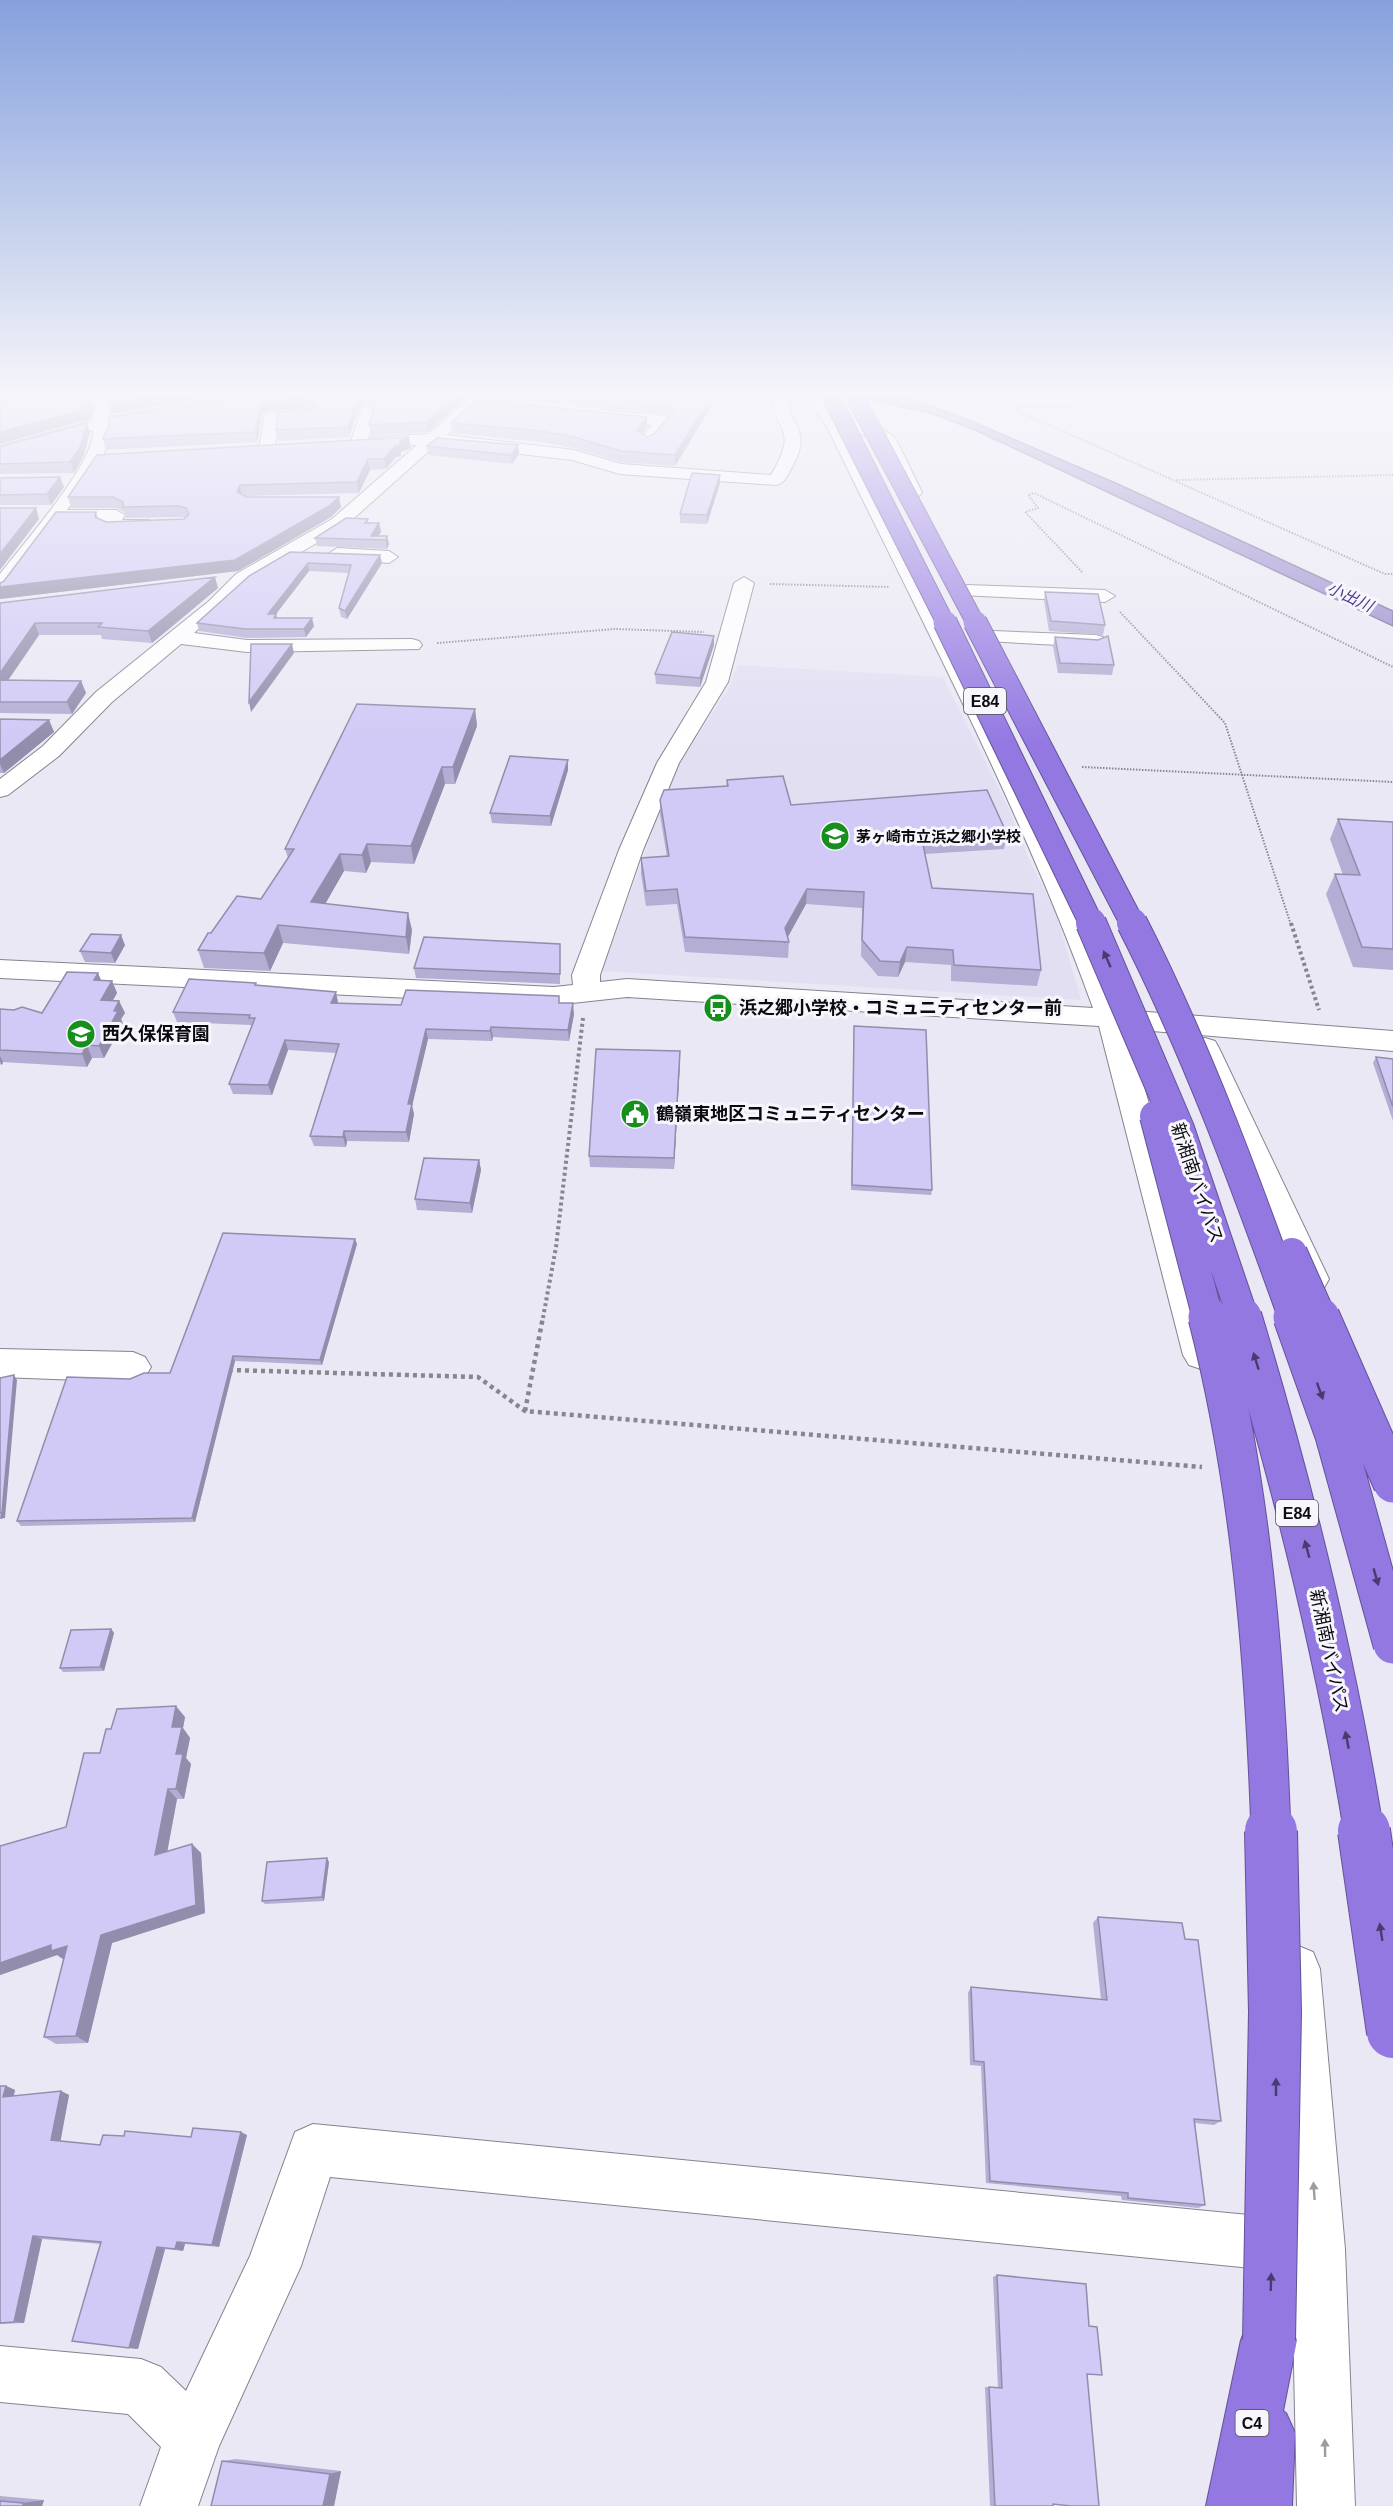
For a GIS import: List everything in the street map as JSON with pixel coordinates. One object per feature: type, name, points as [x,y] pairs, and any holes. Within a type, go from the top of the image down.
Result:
[{"type":"highway","name":"新湘南バイパス","points":[[884,510],[1030,788],[1121,1015],[1181,1135],[1254,1352],[1312,1571],[1360,1807],[1384,1951],[1393,2032]]},
{"type":"highway","name":"E84","points":[[915,510],[1183,1013],[1393,1483]]},
{"type":"highway","name":"E84","points":[[1183,1013],[1335,1435],[1393,1644]]},
{"type":"highway","points":[[1121,1015],[1205,1299],[1239,1464],[1263,1667],[1276,1950],[1276,2130],[1263,2506]]},
{"type":"highway","name":"C4","points":[[1235,2506],[1269,2340]]},
{"type":"street","points":[[0,587],[59,510]]},
{"type":"street","points":[[0,790],[51,751],[104,697],[216,605],[243,578],[338,523],[352,510]]},
{"type":"street","points":[[878,510],[1079,932],[1121,1015],[1205,1368],[1223,1469],[1291,1914],[1305,2058],[1318,2249],[1326,2506]]},
{"type":"street","points":[[923,510],[1061,765],[1183,1013],[1393,1454]]},
{"type":"street","points":[[34,512],[116,515],[110,526],[169,524]]},
{"type":"street","points":[[11,546],[33,546]]},
{"type":"street","points":[[285,552],[389,556]]},
{"type":"street","points":[[213,580],[243,578]]},
{"type":"street","points":[[586,991],[586,975],[631,850],[668,764],[717,682],[733,633],[744,583]]},
{"type":"street","points":[[967,591],[1105,597]]},
{"type":"street","points":[[177,637],[247,646],[412,645]]},
{"type":"street","points":[[993,637],[1096,641]]},
{"type":"street","points":[[44,723],[78,724]]},
{"type":"street","points":[[0,969],[554,996],[627,988],[1121,1015],[1183,1013],[1393,1041]]},
{"type":"street","points":[[0,1363],[133,1367]]},
{"type":"street","points":[[169,2506],[193,2438],[274,2266],[313,2150],[1318,2249]]},
{"type":"street","points":[[0,2374],[141,2387],[193,2438]]},
{"type":"path","points":[[1032,510],[1025,512],[1225,723],[1327,1034]]},
{"type":"path","points":[[1069,510],[1393,667]]},
{"type":"path","points":[[1240,510],[1385,574],[1393,574]]},
{"type":"path","points":[[744,583],[914,587]]},
{"type":"path","points":[[412,645],[615,630],[733,633]]},
{"type":"path","points":[[1061,765],[1393,782]]},
{"type":"path","points":[[525,1411],[556,1247],[586,991]]},
{"type":"path","points":[[228,1370],[478,1377],[525,1411],[1223,1469]]},
{"type":"shaded area","name":"茅ヶ崎市立浜之郷小学校","points":[[738,665],[943,677],[1008,807],[1029,859],[1056,913],[1081,1000],[602,971],[659,813],[681,761],[728,689]]},
{"type":"water","name":"小出川","points":[[1145,510],[1174,510],[1393,611],[1393,626]]},
{"type":"building","points":[[0,510],[34,510],[0,554]]},
{"type":"building","points":[[187,510],[322,510],[235,560],[0,587],[0,583],[4,581],[56,512],[96,512],[95,517],[106,522],[184,519],[189,514]]},
{"type":"building","points":[[681,510],[709,510],[707,515],[680,514]]},
{"type":"building","points":[[346,518],[368,519],[365,523],[379,523],[371,536],[387,536],[386,540],[315,538]]},
{"type":"building","points":[[290,552],[380,555],[345,611],[339,608],[351,565],[308,563],[268,614],[276,614],[274,618],[312,618],[304,629],[245,629],[197,623],[249,576]]},
{"type":"building","points":[[215,577],[148,631],[98,627],[102,623],[35,623],[0,673],[0,603]]},
{"type":"building","points":[[1045,592],[1098,594],[1105,625],[1051,621]]},
{"type":"building","points":[[672,632],[714,636],[700,678],[655,674]]},
{"type":"building","points":[[1108,636],[1114,665],[1060,663],[1055,637],[1098,640]]},
{"type":"building","points":[[251,644],[292,644],[249,702]]},
{"type":"building","points":[[0,680],[81,681],[67,702],[0,702]]},
{"type":"building","points":[[357,704],[475,709],[453,767],[442,767],[411,846],[367,844],[362,855],[340,854],[311,902],[408,913],[406,937],[278,925],[264,953],[198,950],[208,933],[211,933],[237,896],[261,899],[294,849],[285,849]]},
{"type":"building","points":[[0,719],[49,720],[0,760]]},
{"type":"building","points":[[510,756],[568,760],[550,816],[490,813]]},
{"type":"building","points":[[783,776],[791,805],[987,790],[1007,834],[922,840],[932,888],[1033,894],[1041,970],[954,965],[953,950],[907,947],[900,962],[880,961],[862,940],[864,892],[807,889],[785,928],[789,942],[685,937],[677,889],[646,891],[641,858],[669,856],[660,800],[664,790],[728,786],[727,780]]},
{"type":"building","points":[[1338,819],[1393,822],[1393,949],[1362,947],[1335,874],[1360,875]]},
{"type":"building","points":[[91,934],[121,935],[111,953],[80,951]]},
{"type":"building","points":[[424,937],[560,944],[560,974],[414,968]]},
{"type":"building","points":[[67,972],[98,973],[94,980],[112,981],[101,1000],[119,1001],[114,1011],[118,1011],[99,1046],[87,1045],[82,1054],[0,1050],[0,1009],[14,1010],[22,1007],[42,1013]]},
{"type":"building","points":[[189,979],[256,983],[255,985],[336,992],[331,1003],[401,1005],[406,990],[559,996],[559,1003],[573,1003],[568,1030],[491,1027],[490,1031],[426,1029],[408,1104],[412,1104],[406,1132],[344,1131],[343,1137],[310,1136],[339,1044],[285,1040],[268,1085],[229,1084],[255,1018],[249,1018],[250,1015],[173,1012]]},
{"type":"building","points":[[854,1026],[926,1030],[932,1190],[852,1185]]},
{"type":"building","name":"鶴嶺東地区コミュニティセンター","points":[[596,1049],[680,1051],[674,1158],[589,1156]]},
{"type":"building","points":[[1376,1057],[1393,1059],[1393,1107]]},
{"type":"building","points":[[424,1158],[479,1160],[470,1203],[415,1199]]},
{"type":"building","points":[[223,1233],[355,1239],[320,1360],[233,1356],[192,1518],[17,1521],[67,1377],[130,1379],[144,1373],[170,1373]]},
{"type":"building","points":[[14,1375],[2,1513],[0,1513],[0,1378]]},
{"type":"building","points":[[111,1629],[100,1667],[60,1668],[71,1630]]},
{"type":"building","points":[[176,1706],[172,1727],[182,1727],[176,1754],[183,1754],[176,1789],[168,1789],[155,1855],[192,1844],[196,1905],[101,1935],[76,2036],[44,2037],[67,1946],[51,1951],[51,1945],[0,1963],[0,1846],[66,1827],[84,1753],[100,1753],[106,1729],[111,1729],[117,1709]]},
{"type":"building","points":[[327,1858],[322,1897],[262,1901],[267,1862]]},
{"type":"building","points":[[1098,1917],[1182,1923],[1185,1939],[1198,1940],[1221,2121],[1194,2119],[1205,2205],[1128,2198],[1128,2193],[990,2181],[984,2062],[974,2061],[971,1987],[1107,2000]]},
{"type":"building","points":[[0,2086],[6,2086],[3,2097],[61,2091],[51,2140],[100,2145],[103,2135],[124,2136],[125,2131],[191,2137],[193,2128],[241,2132],[212,2245],[177,2242],[175,2249],[157,2247],[129,2348],[72,2341],[101,2242],[33,2236],[14,2322],[0,2323]]},
{"type":"building","points":[[997,2275],[1086,2284],[1089,2326],[1097,2327],[1102,2375],[1087,2374],[1099,2506],[1053,2504],[1053,2506],[995,2506],[989,2387],[1002,2388]]},
{"type":"building","points":[[222,2461],[330,2474],[323,2506],[211,2506]]},
{"type":"building","points":[[0,2501],[23,2503],[23,2506],[0,2506]]},
{"type":"place","name":"茅ヶ崎市立浜之郷小学校","points":[[835,836]]},
{"type":"place","name":"浜之郷小学校・コミュニティセンター前","points":[[718,1008]]},
{"type":"place","name":"西久保保育園","points":[[81,1034]]},
{"type":"place","name":"鶴嶺東地区コミュニティセンター","points":[[635,1114]]}]
